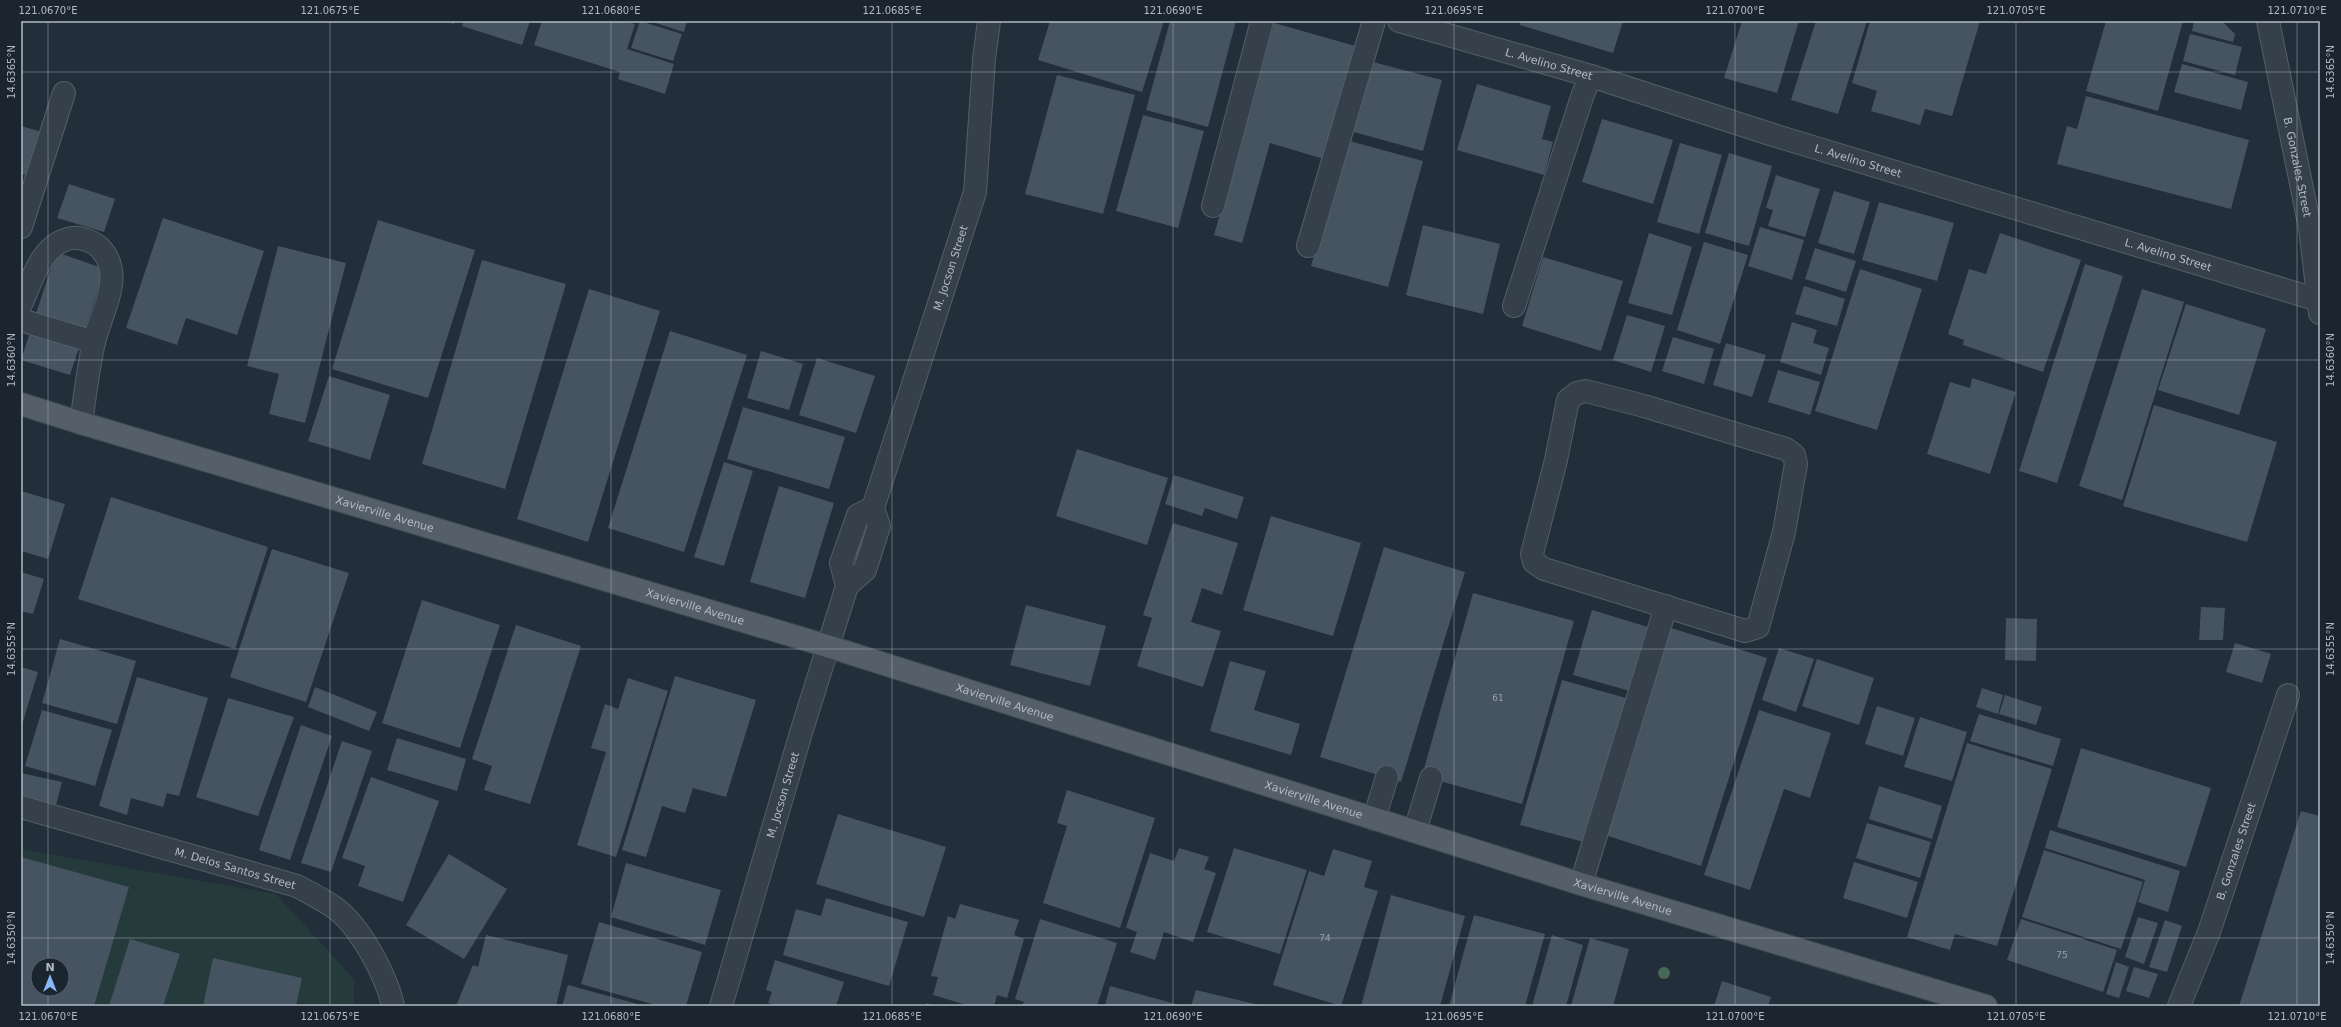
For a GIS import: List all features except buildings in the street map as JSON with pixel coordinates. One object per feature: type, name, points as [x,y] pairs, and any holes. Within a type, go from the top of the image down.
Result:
[{"type":"main road","name":"Xavierville Avenue","points":[[21,404],[80,423],[828,646],[1581,884],[1986,1006]]},
{"type":"street","name":"M. Jocson Street","points":[[721,1006],[847,586],[865,570],[879,526],[873,508],[975,192],[984,59],[989,21]]},
{"type":"street","points":[[1213,206],[1262,21]]},
{"type":"street","points":[[1308,246],[1374,21]]},
{"type":"street","name":"L. Avelino Street","points":[[1399,21],[1591,76],[2319,307]]},
{"type":"street","name":"B. Gonzales Street","points":[[2268,21],[2310,228],[2319,307]]},
{"type":"street","points":[[1514,306],[1583,94],[1591,76]]},
{"type":"street","points":[[21,227],[64,93]]},
{"type":"street","points":[[21,304],[45,254],[52,246],[74,238],[86,240],[97,246],[106,255],[111,266],[113,279],[94,342],[80,423]]},
{"type":"street","points":[[21,320],[94,342]]},
{"type":"street","points":[[1586,391],[1644,406],[1786,449],[1794,455],[1796,464],[1784,532],[1758,626],[1752,630],[1745,631],[1666,606],[1544,569],[1534,562],[1532,554],[1556,460],[1568,400],[1577,393],[1586,391]]},
{"type":"street","points":[[1581,884],[1666,606]]},
{"type":"street","name":"B. Gonzales Street","points":[[2179,1006],[2209,932],[2288,695]]},
{"type":"street","points":[[1374,819],[1387,777]]},
{"type":"street","points":[[1415,832],[1431,778]]},
{"type":"street","name":"M. Delos Santos Street","points":[[21,808],[298,886],[336,909],[362,937],[390,992],[393,1006]]},
{"type":"green space","points":[[21,849],[276,894],[354,979],[354,1006],[21,1006]]}]
